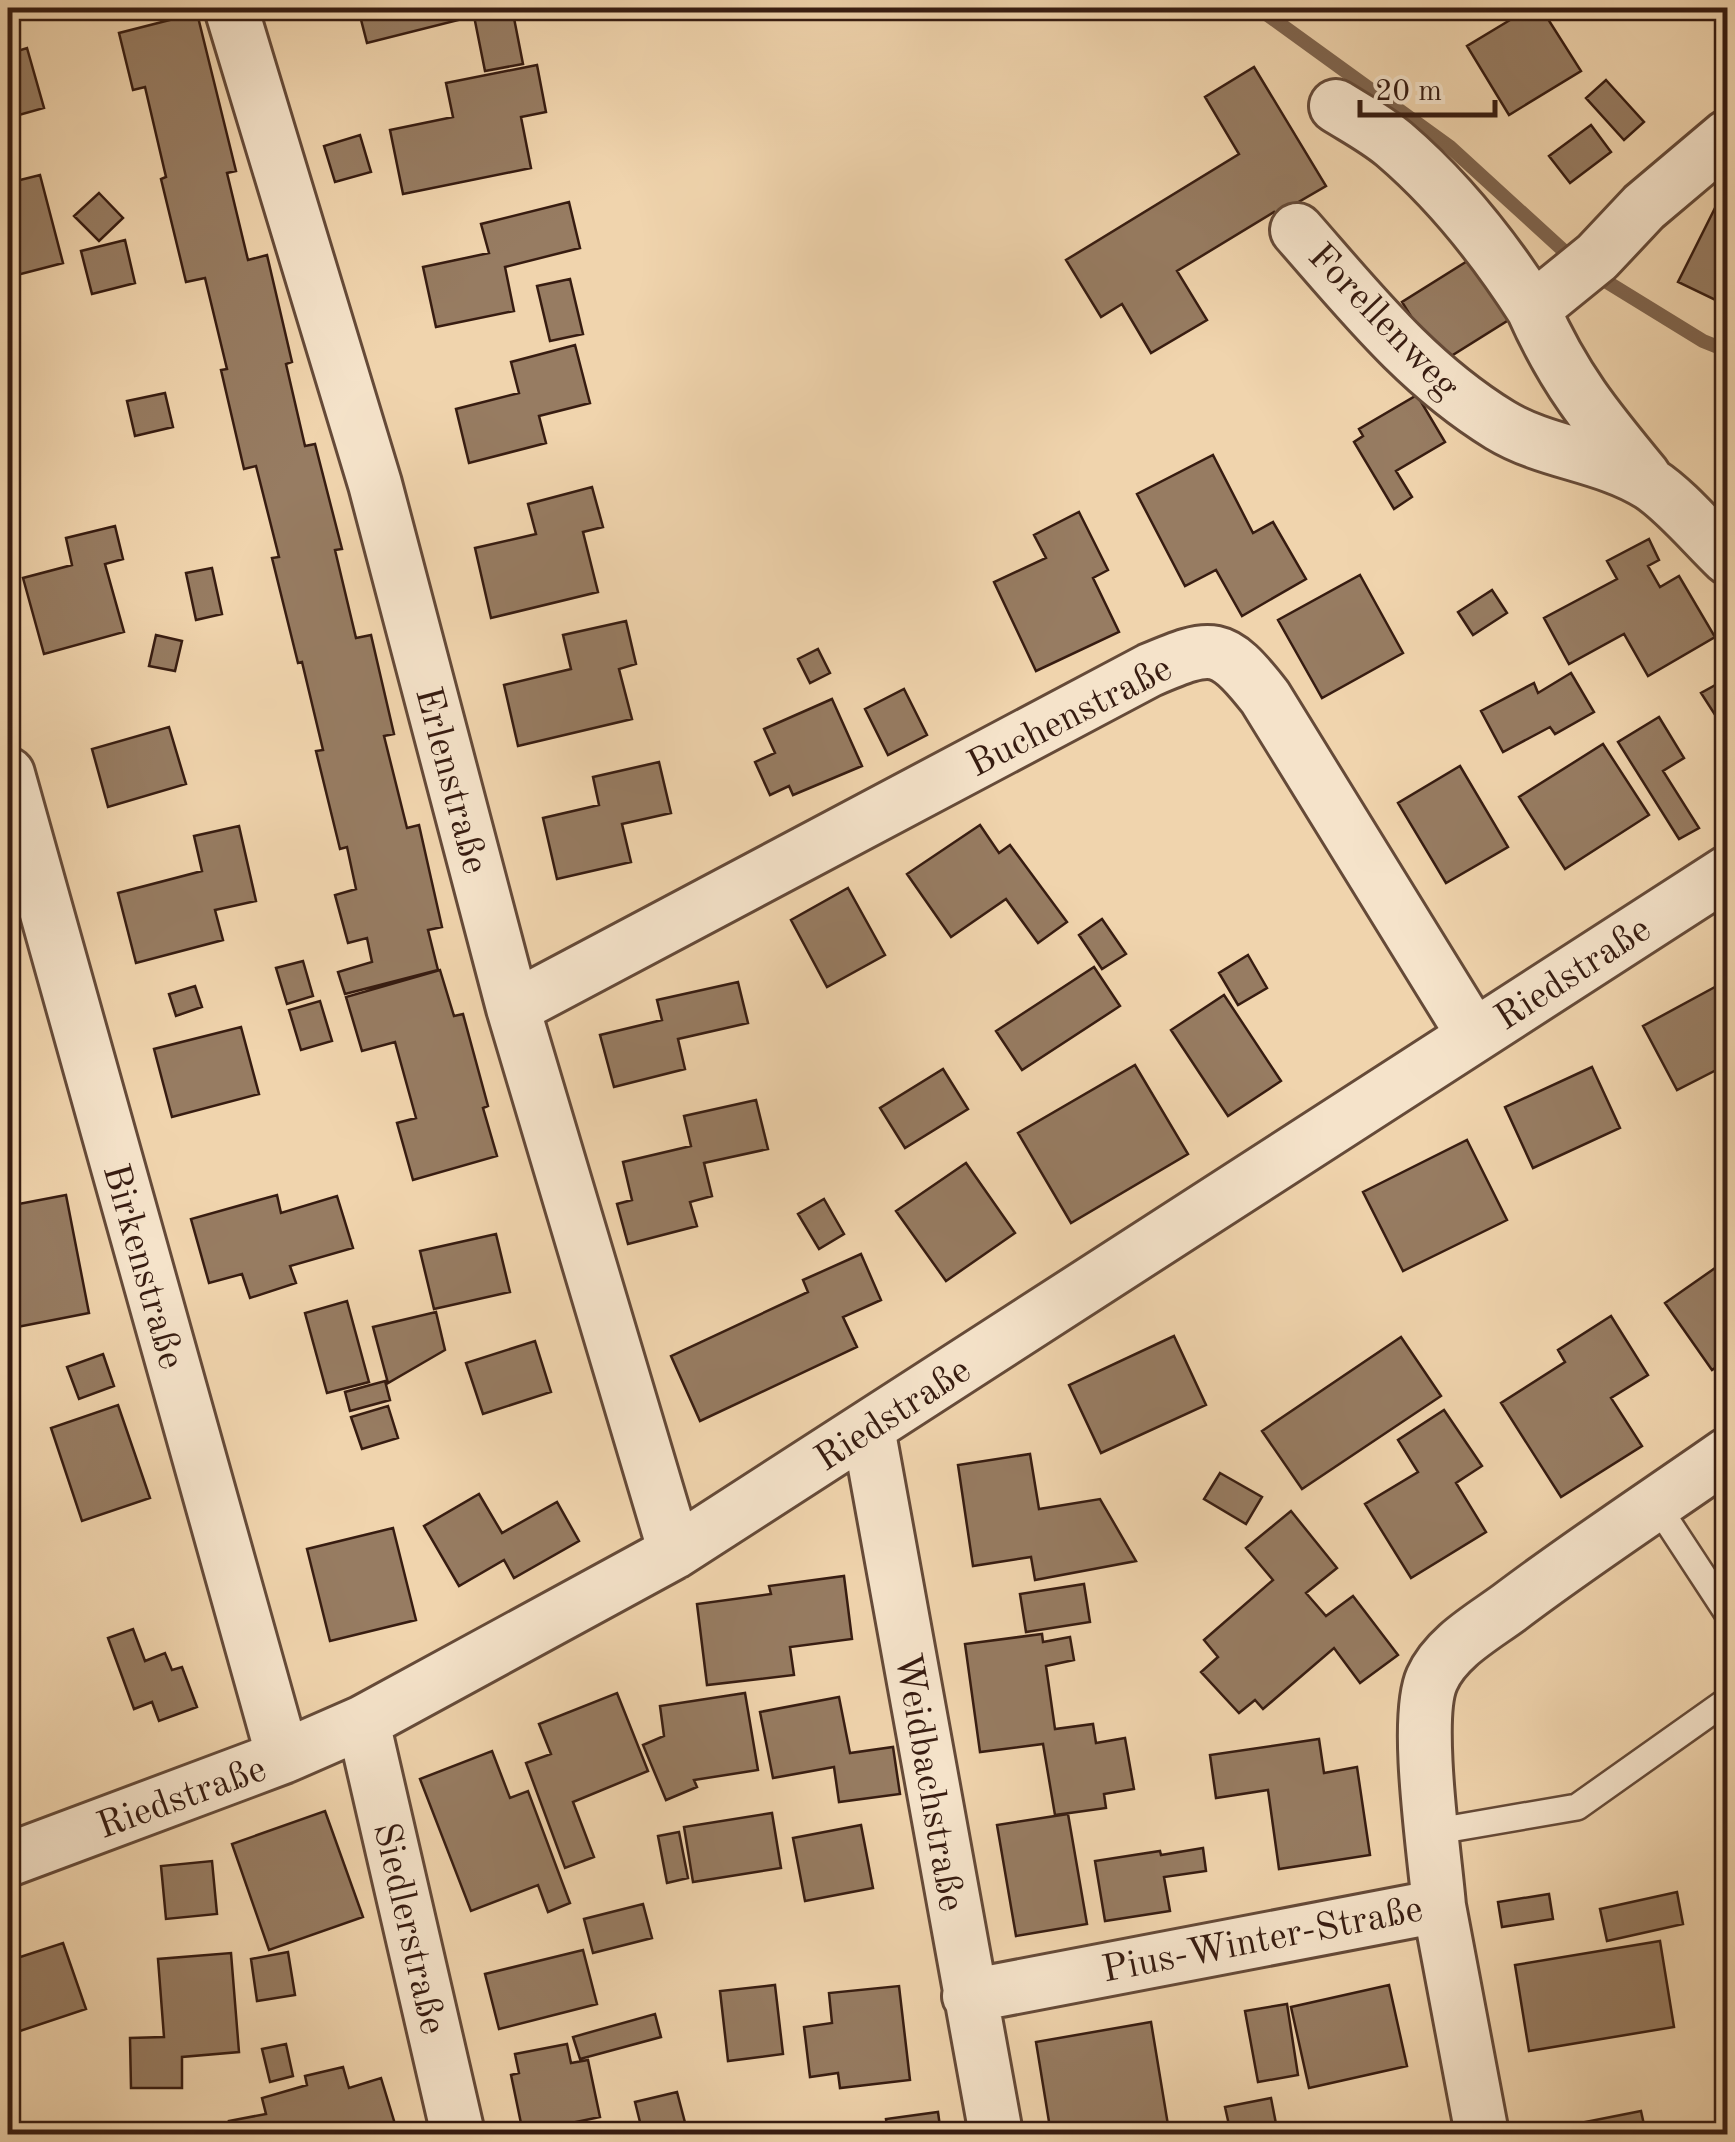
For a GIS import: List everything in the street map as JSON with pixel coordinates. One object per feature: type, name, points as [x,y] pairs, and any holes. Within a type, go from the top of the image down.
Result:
[{"type":"street","name":"Erlenstraße","points":[[231,8],[374,484],[513,1008],[676,1552]]},
{"type":"street","points":[[1336,106],[1392,142],[1448,197],[1503,261],[1566,282]]},
{"type":"street","points":[[1652,485],[1584,404],[1552,353],[1566,282],[1644,207],[1728,136]]},
{"type":"street","name":"Forellenweg","points":[[1297,230],[1418,366],[1456,397],[1506,428],[1610,465],[1652,485],[1728,558]]},
{"type":"street","name":"Buchenstraße","points":[[513,1008],[1150,670],[1187,654],[1210,650],[1230,657],[1265,697],[1474,1036]]},
{"type":"street","name":"Birkenstraße","points":[[8,774],[283,1758]]},
{"type":"street","name":"Riedstraße","points":[[8,1860],[283,1758],[364,1722],[676,1552],[1728,872]]},
{"type":"street","name":"Weidbachstraße","points":[[868,1428],[996,2134]]},
{"type":"street","name":"Pius-Winter-Straße","points":[[968,1996],[1439,1906],[1426,1754],[1426,1712],[1432,1680],[1453,1650],[1550,1577],[1728,1454]]},
{"type":"street","name":"Siedlerstraße","points":[[364,1722],[458,2134]]},
{"type":"street","points":[[1439,1906],[1482,2134]]},
{"type":"lane","points":[[1656,1504],[1728,1614]]},
{"type":"lane","points":[[1432,1832],[1577,1807],[1728,1700]]},
{"type":"building","points":[[358,8],[512,8],[523,64],[485,71],[474,16],[367,43]]},
{"type":"building","points":[[1530,8],[1541,8],[1581,71],[1509,115],[1467,46]]},
{"type":"building","points":[[197,13],[236,171],[227,173],[248,260],[267,255],[292,362],[286,364],[305,446],[315,444],[342,549],[335,550],[356,638],[371,635],[394,734],[384,736],[407,828],[419,825],[442,927],[428,930],[438,970],[345,994],[338,972],[372,962],[367,938],[348,943],[335,895],[356,889],[347,847],[340,849],[316,751],[323,750],[272,558],[279,557],[256,466],[244,469],[221,370],[227,369],[205,278],[186,282],[161,179],[166,177],[145,87],[133,90],[119,33]]},
{"type":"building","points":[[27,48],[44,108],[8,118],[8,54]]},
{"type":"building","points":[[537,65],[546,112],[521,117],[531,168],[403,194],[390,130],[453,117],[446,83]]},
{"type":"building","points":[[1254,67],[1326,186],[1276,215],[1274,212],[1177,271],[1207,320],[1151,353],[1122,304],[1101,317],[1066,260],[1239,154],[1205,97]]},
{"type":"building","points":[[1606,80],[1644,122],[1624,140],[1586,98]]},
{"type":"building","points":[[1591,125],[1611,152],[1570,183],[1549,156]]},
{"type":"building","points":[[360,135],[371,172],[335,182],[324,146]]},
{"type":"building","points":[[40,175],[63,263],[17,275],[8,240],[8,183]]},
{"type":"building","points":[[1728,184],[1728,306],[1678,282]]},
{"type":"building","points":[[99,193],[123,218],[99,241],[74,216]]},
{"type":"building","points":[[569,202],[580,248],[505,267],[514,311],[436,327],[423,267],[489,253],[481,224]]},
{"type":"building","points":[[125,240],[135,283],[92,294],[81,251]]},
{"type":"building","points":[[1477,255],[1515,316],[1440,363],[1402,302]]},
{"type":"building","points":[[570,279],[583,334],[550,341],[537,286]]},
{"type":"building","points":[[575,345],[590,403],[539,416],[546,443],[469,463],[456,409],[519,393],[511,362]]},
{"type":"building","points":[[165,393],[173,427],[135,436],[127,401]]},
{"type":"building","points":[[1417,395],[1445,442],[1396,471],[1412,497],[1394,509],[1354,442],[1363,436],[1359,429]]},
{"type":"building","points":[[1213,455],[1253,533],[1273,522],[1306,579],[1242,616],[1216,570],[1185,586],[1137,494]]},
{"type":"building","points":[[592,487],[603,527],[583,532],[598,592],[491,618],[475,548],[536,534],[528,504]]},
{"type":"building","points":[[1079,512],[1108,570],[1093,578],[1119,632],[1036,671],[994,582],[1046,558],[1034,535]]},
{"type":"building","points":[[115,526],[123,559],[105,564],[124,632],[44,654],[23,578],[72,565],[66,538]]},
{"type":"building","points":[[1649,539],[1659,560],[1648,566],[1660,587],[1679,576],[1715,637],[1648,676],[1624,634],[1569,664],[1544,618],[1617,579],[1607,561]]},
{"type":"building","points":[[212,568],[222,614],[196,620],[186,573]]},
{"type":"building","points":[[1360,575],[1403,653],[1322,698],[1278,620]]},
{"type":"building","points":[[1492,590],[1507,613],[1473,635],[1458,612]]},
{"type":"building","points":[[626,621],[636,664],[619,669],[632,719],[518,746],[504,685],[571,669],[563,635]]},
{"type":"building","points":[[156,635],[182,641],[175,671],[149,666]]},
{"type":"building","points":[[818,649],[830,673],[810,683],[798,659]]},
{"type":"building","points":[[1571,673],[1594,712],[1555,734],[1550,727],[1503,752],[1481,711],[1534,683],[1538,693]]},
{"type":"building","points":[[1728,678],[1728,735],[1701,693]]},
{"type":"building","points":[[904,689],[927,735],[888,755],[865,709]]},
{"type":"building","points":[[832,699],[862,766],[793,795],[789,786],[770,795],[755,762],[775,753],[764,729]]},
{"type":"building","points":[[1659,717],[1684,758],[1663,771],[1699,828],[1679,839],[1618,742]]},
{"type":"building","points":[[169,727],[186,784],[108,807],[92,749]]},
{"type":"building","points":[[1603,744],[1649,815],[1565,869],[1519,797]]},
{"type":"building","points":[[659,762],[671,813],[622,824],[631,862],[557,879],[543,818],[599,805],[593,777]]},
{"type":"building","points":[[1460,766],[1508,847],[1446,883],[1398,803]]},
{"type":"building","points":[[980,825],[999,853],[1010,845],[1067,922],[1038,943],[1006,899],[951,937],[907,874]]},
{"type":"building","points":[[239,826],[256,901],[215,910],[223,940],[136,963],[118,893],[202,871],[194,836]]},
{"type":"building","points":[[848,888],[885,955],[827,987],[791,920]]},
{"type":"building","points":[[1102,919],[1126,954],[1102,969],[1079,935]]},
{"type":"building","points":[[1248,955],[1267,988],[1238,1005],[1219,973]]},
{"type":"building","points":[[303,961],[313,996],[287,1004],[276,968]]},
{"type":"building","points":[[1094,967],[1120,1006],[1022,1070],[996,1031]]},
{"type":"building","points":[[440,970],[454,1016],[463,1014],[497,1156],[413,1180],[397,1123],[416,1118],[395,1042],[362,1051],[346,997]]},
{"type":"building","points":[[1726,981],[1728,1064],[1677,1090],[1643,1026]]},
{"type":"building","points":[[738,982],[748,1023],[678,1039],[685,1069],[614,1087],[600,1035],[662,1020],[657,1000]]},
{"type":"building","points":[[195,986],[202,1007],[176,1016],[169,994]]},
{"type":"building","points":[[1224,995],[1281,1081],[1228,1116],[1171,1030]]},
{"type":"building","points":[[320,1001],[332,1041],[301,1050],[289,1010]]},
{"type":"building","points":[[241,1027],[259,1094],[172,1117],[154,1049]]},
{"type":"building","points":[[1135,1065],[1188,1154],[1071,1223],[1018,1133]]},
{"type":"building","points":[[1592,1067],[1620,1128],[1533,1168],[1505,1107]]},
{"type":"building","points":[[943,1069],[968,1109],[905,1148],[880,1108]]},
{"type":"building","points":[[756,1100],[768,1149],[704,1163],[712,1196],[690,1202],[697,1226],[628,1244],[617,1204],[632,1200],[623,1162],[691,1146],[684,1116]]},
{"type":"building","points":[[1467,1140],[1507,1220],[1403,1271],[1363,1192]]},
{"type":"building","points":[[966,1163],[1015,1233],[946,1281],[896,1211]]},
{"type":"building","points":[[66,1195],[89,1313],[12,1328],[8,1307],[8,1206]]},
{"type":"building","points":[[277,1195],[281,1213],[337,1196],[353,1248],[290,1266],[296,1283],[250,1298],[242,1274],[209,1283],[191,1219]]},
{"type":"building","points":[[824,1199],[844,1234],[819,1249],[798,1214]]},
{"type":"building","points":[[496,1234],[510,1292],[434,1309],[420,1251]]},
{"type":"building","points":[[861,1254],[881,1300],[843,1317],[857,1347],[700,1421],[671,1356],[808,1292],[803,1280]]},
{"type":"building","points":[[1728,1259],[1728,1359],[1712,1370],[1665,1303]]},
{"type":"building","points":[[347,1301],[369,1382],[327,1393],[305,1313]]},
{"type":"building","points":[[436,1312],[445,1350],[388,1383],[373,1327]]},
{"type":"building","points":[[1611,1316],[1648,1375],[1611,1398],[1642,1446],[1561,1497],[1501,1403],[1565,1362],[1558,1350]]},
{"type":"building","points":[[1174,1336],[1206,1405],[1101,1453],[1069,1385]]},
{"type":"building","points":[[1401,1337],[1441,1396],[1302,1489],[1262,1431]]},
{"type":"building","points":[[535,1341],[551,1392],[483,1414],[466,1363]]},
{"type":"building","points":[[103,1354],[114,1386],[79,1399],[67,1367]]},
{"type":"building","points":[[385,1381],[390,1400],[350,1411],[345,1392]]},
{"type":"building","points":[[118,1405],[150,1498],[82,1521],[51,1428]]},
{"type":"building","points":[[388,1406],[398,1438],[362,1449],[351,1417]]},
{"type":"building","points":[[1444,1410],[1482,1466],[1456,1483],[1486,1532],[1411,1578],[1365,1504],[1418,1472],[1398,1440]]},
{"type":"building","points":[[1030,1454],[1039,1509],[1100,1499],[1136,1561],[1035,1580],[1031,1557],[973,1566],[958,1465]]},
{"type":"building","points":[[1220,1473],[1262,1497],[1246,1524],[1204,1499]]},
{"type":"building","points":[[479,1494],[502,1533],[557,1502],[579,1541],[514,1578],[504,1560],[459,1586],[424,1526]]},
{"type":"building","points":[[1291,1511],[1337,1568],[1306,1593],[1326,1616],[1353,1596],[1398,1655],[1360,1683],[1334,1648],[1263,1709],[1255,1700],[1239,1713],[1201,1672],[1218,1657],[1204,1640],[1273,1580],[1246,1548]]},
{"type":"building","points":[[393,1528],[416,1620],[330,1641],[307,1549]]},
{"type":"building","points":[[844,1576],[852,1639],[790,1647],[794,1675],[707,1685],[697,1604],[771,1594],[769,1586]]},
{"type":"building","points":[[1084,1584],[1090,1622],[1026,1632],[1020,1594]]},
{"type":"building","points":[[133,1629],[145,1661],[165,1653],[172,1670],[182,1667],[197,1707],[159,1721],[152,1702],[134,1709],[108,1638]]},
{"type":"building","points":[[1042,1634],[1043,1642],[1070,1637],[1074,1660],[1046,1666],[1055,1729],[1093,1724],[1096,1743],[1125,1738],[1134,1789],[1104,1794],[1106,1808],[1055,1815],[1043,1744],[980,1752],[965,1644]]},
{"type":"building","points":[[617,1693],[648,1771],[573,1802],[594,1857],[565,1868],[526,1763],[551,1754],[539,1724]]},
{"type":"building","points":[[745,1693],[758,1770],[694,1780],[697,1787],[666,1800],[643,1745],[664,1736],[660,1706]]},
{"type":"building","points":[[839,1697],[850,1753],[893,1747],[900,1794],[839,1802],[834,1767],[773,1778],[760,1712]]},
{"type":"building","points":[[1319,1739],[1324,1773],[1357,1767],[1370,1855],[1279,1869],[1268,1790],[1216,1798],[1210,1755]]},
{"type":"building","points":[[492,1751],[510,1798],[528,1791],[570,1903],[548,1912],[538,1885],[471,1911],[420,1779]]},
{"type":"building","points":[[325,1811],[363,1917],[269,1950],[232,1844]]},
{"type":"building","points":[[772,1813],[781,1868],[693,1882],[684,1827]]},
{"type":"building","points":[[1068,1814],[1087,1924],[1016,1936],[997,1825]]},
{"type":"building","points":[[861,1825],[873,1888],[805,1901],[793,1838]]},
{"type":"building","points":[[679,1832],[688,1878],[667,1883],[658,1836]]},
{"type":"building","points":[[1203,1848],[1206,1871],[1164,1877],[1170,1911],[1105,1921],[1095,1861]]},
{"type":"building","points":[[212,1861],[217,1914],[166,1919],[161,1866]]},
{"type":"building","points":[[1677,1892],[1683,1924],[1607,1941],[1600,1909]]},
{"type":"building","points":[[1549,1894],[1553,1919],[1502,1927],[1498,1902]]},
{"type":"building","points":[[643,1904],[652,1938],[593,1953],[584,1919]]},
{"type":"building","points":[[1660,1941],[1674,2027],[1529,2051],[1515,1965]]},
{"type":"building","points":[[63,1943],[86,2009],[8,2035],[8,1961]]},
{"type":"building","points":[[583,1950],[597,2004],[499,2029],[485,1974]]},
{"type":"building","points":[[288,1952],[295,1995],[257,2001],[251,1959]]},
{"type":"building","points":[[231,1953],[239,2052],[182,2057],[182,2088],[131,2088],[130,2038],[164,2037],[158,1959]]},
{"type":"building","points":[[775,1985],[783,2054],[728,2061],[720,1991]]},
{"type":"building","points":[[1389,1985],[1407,2066],[1309,2088],[1291,2007]]},
{"type":"building","points":[[899,1986],[910,2080],[840,2088],[838,2073],[810,2077],[804,2027],[832,2023],[829,1993]]},
{"type":"building","points":[[1287,2004],[1298,2075],[1258,2082],[1245,2011]]},
{"type":"building","points":[[655,2014],[661,2037],[580,2059],[573,2037]]},
{"type":"building","points":[[1151,2022],[1168,2125],[1111,2134],[1051,2134],[1036,2042]]},
{"type":"building","points":[[286,2044],[293,2076],[270,2082],[262,2049]]},
{"type":"building","points":[[567,2044],[571,2063],[588,2060],[600,2117],[523,2133],[511,2075],[519,2073],[515,2054]]},
{"type":"building","points":[[343,2067],[349,2088],[381,2078],[398,2134],[232,2134],[229,2121],[266,2114],[262,2098],[307,2085],[305,2076]]},
{"type":"building","points":[[677,2092],[688,2134],[643,2134],[635,2102]]},
{"type":"building","points":[[1271,2098],[1278,2134],[1231,2134],[1225,2107]]},
{"type":"building","points":[[1641,2111],[1646,2134],[1546,2134],[1545,2130]]},
{"type":"building","points":[[938,2112],[941,2134],[888,2134],[886,2119]]},
{"type":"building","points":[[798,2125],[799,2134],[763,2134],[763,2132]]},
{"type":"waterway","points":[[1258,8],[1450,147],[1576,262]]},
{"type":"waterway","points":[[1594,274],[1703,341],[1728,351]]}]
